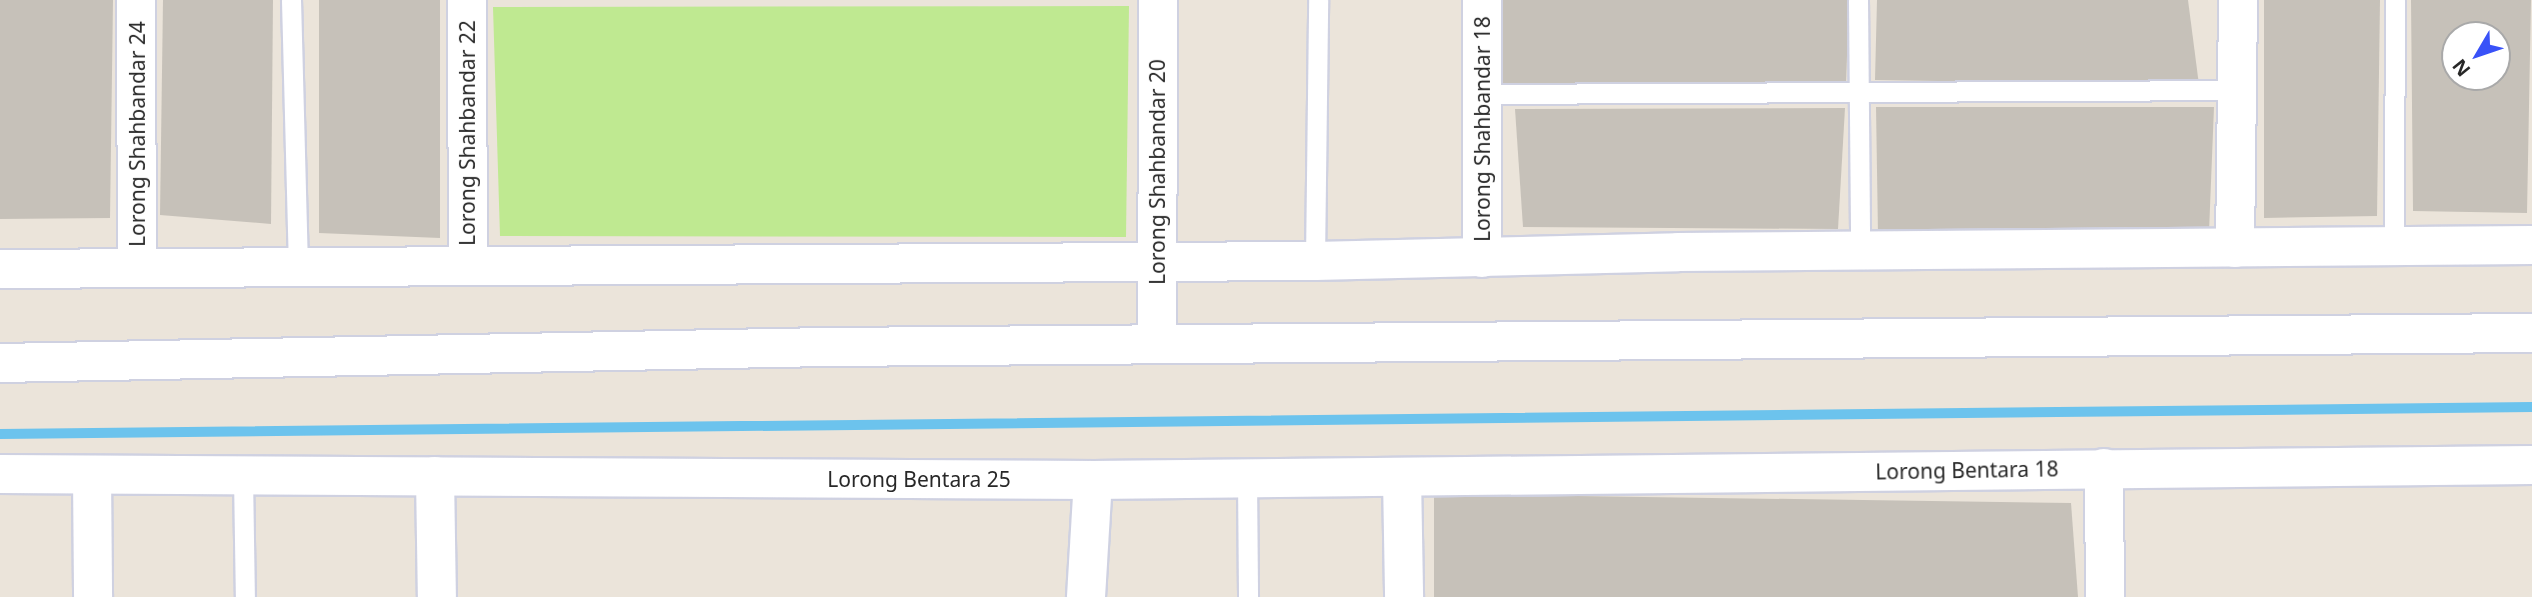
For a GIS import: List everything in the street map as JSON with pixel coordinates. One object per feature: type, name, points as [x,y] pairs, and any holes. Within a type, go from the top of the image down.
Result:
[{"type":"street","name":"Lorong Shahbandar 24","points":[[136,0],[137,268]]},
{"type":"street","name":"Lorong Shahbandar 22","points":[[467,0],[468,266]]},
{"type":"street","name":"Lorong Shahbandar 20","points":[[1157,344],[1158,0]]},
{"type":"street","name":"Lorong Shahbandar 18","points":[[1482,0],[1482,258]]},
{"type":"street","points":[[2235,248],[2238,0]]},
{"type":"street","points":[[0,269],[1315,261],[2532,245]]},
{"type":"street","points":[[0,363],[1157,344],[2532,333]]},
{"type":"street","name":"Lorong Bentara 18","points":[[1402,477],[2532,465]]},
{"type":"street","points":[[2104,468],[2105,597]]},
{"type":"street","name":"Lorong Bentara 25","points":[[0,474],[1093,480],[1402,477]]},
{"type":"street","points":[[92,475],[93,597]]},
{"type":"street","points":[[435,476],[437,597]]},
{"type":"street","points":[[1402,477],[1404,597]]},
{"type":"street","points":[[1086,597],[1093,480]]},
{"type":"lane","points":[[291,0],[298,268]]},
{"type":"lane","points":[[1315,261],[1318,0]]},
{"type":"lane","points":[[1858,0],[1860,253]]},
{"type":"lane","points":[[2394,245],[2395,0]]},
{"type":"lane","points":[[1482,93],[2239,90]]},
{"type":"lane","points":[[243,476],[245,597]]},
{"type":"lane","points":[[1247,478],[1248,597]]},
{"type":"green space","points":[[1129,6],[1126,237],[500,236],[493,7]]},
{"type":"building","points":[[0,0],[113,0],[110,218],[0,219]]},
{"type":"building","points":[[163,0],[273,0],[271,224],[160,215]]},
{"type":"building","points":[[319,0],[440,0],[440,238],[319,233]]},
{"type":"building","points":[[1502,0],[1849,0],[1846,84],[1503,87]]},
{"type":"building","points":[[1877,0],[2188,0],[2199,85],[1875,80]]},
{"type":"building","points":[[2264,0],[2380,0],[2377,216],[2264,218]]},
{"type":"building","points":[[2411,0],[2531,0],[2527,213],[2413,211]]},
{"type":"building","points":[[1876,107],[2214,107],[2209,232],[1878,234]]},
{"type":"building","points":[[1845,108],[1838,229],[1523,227],[1515,109]]},
{"type":"building","points":[[1434,494],[2071,503],[2078,597],[1434,597]]},
{"type":"waterway","points":[[0,434],[2532,407]]}]
